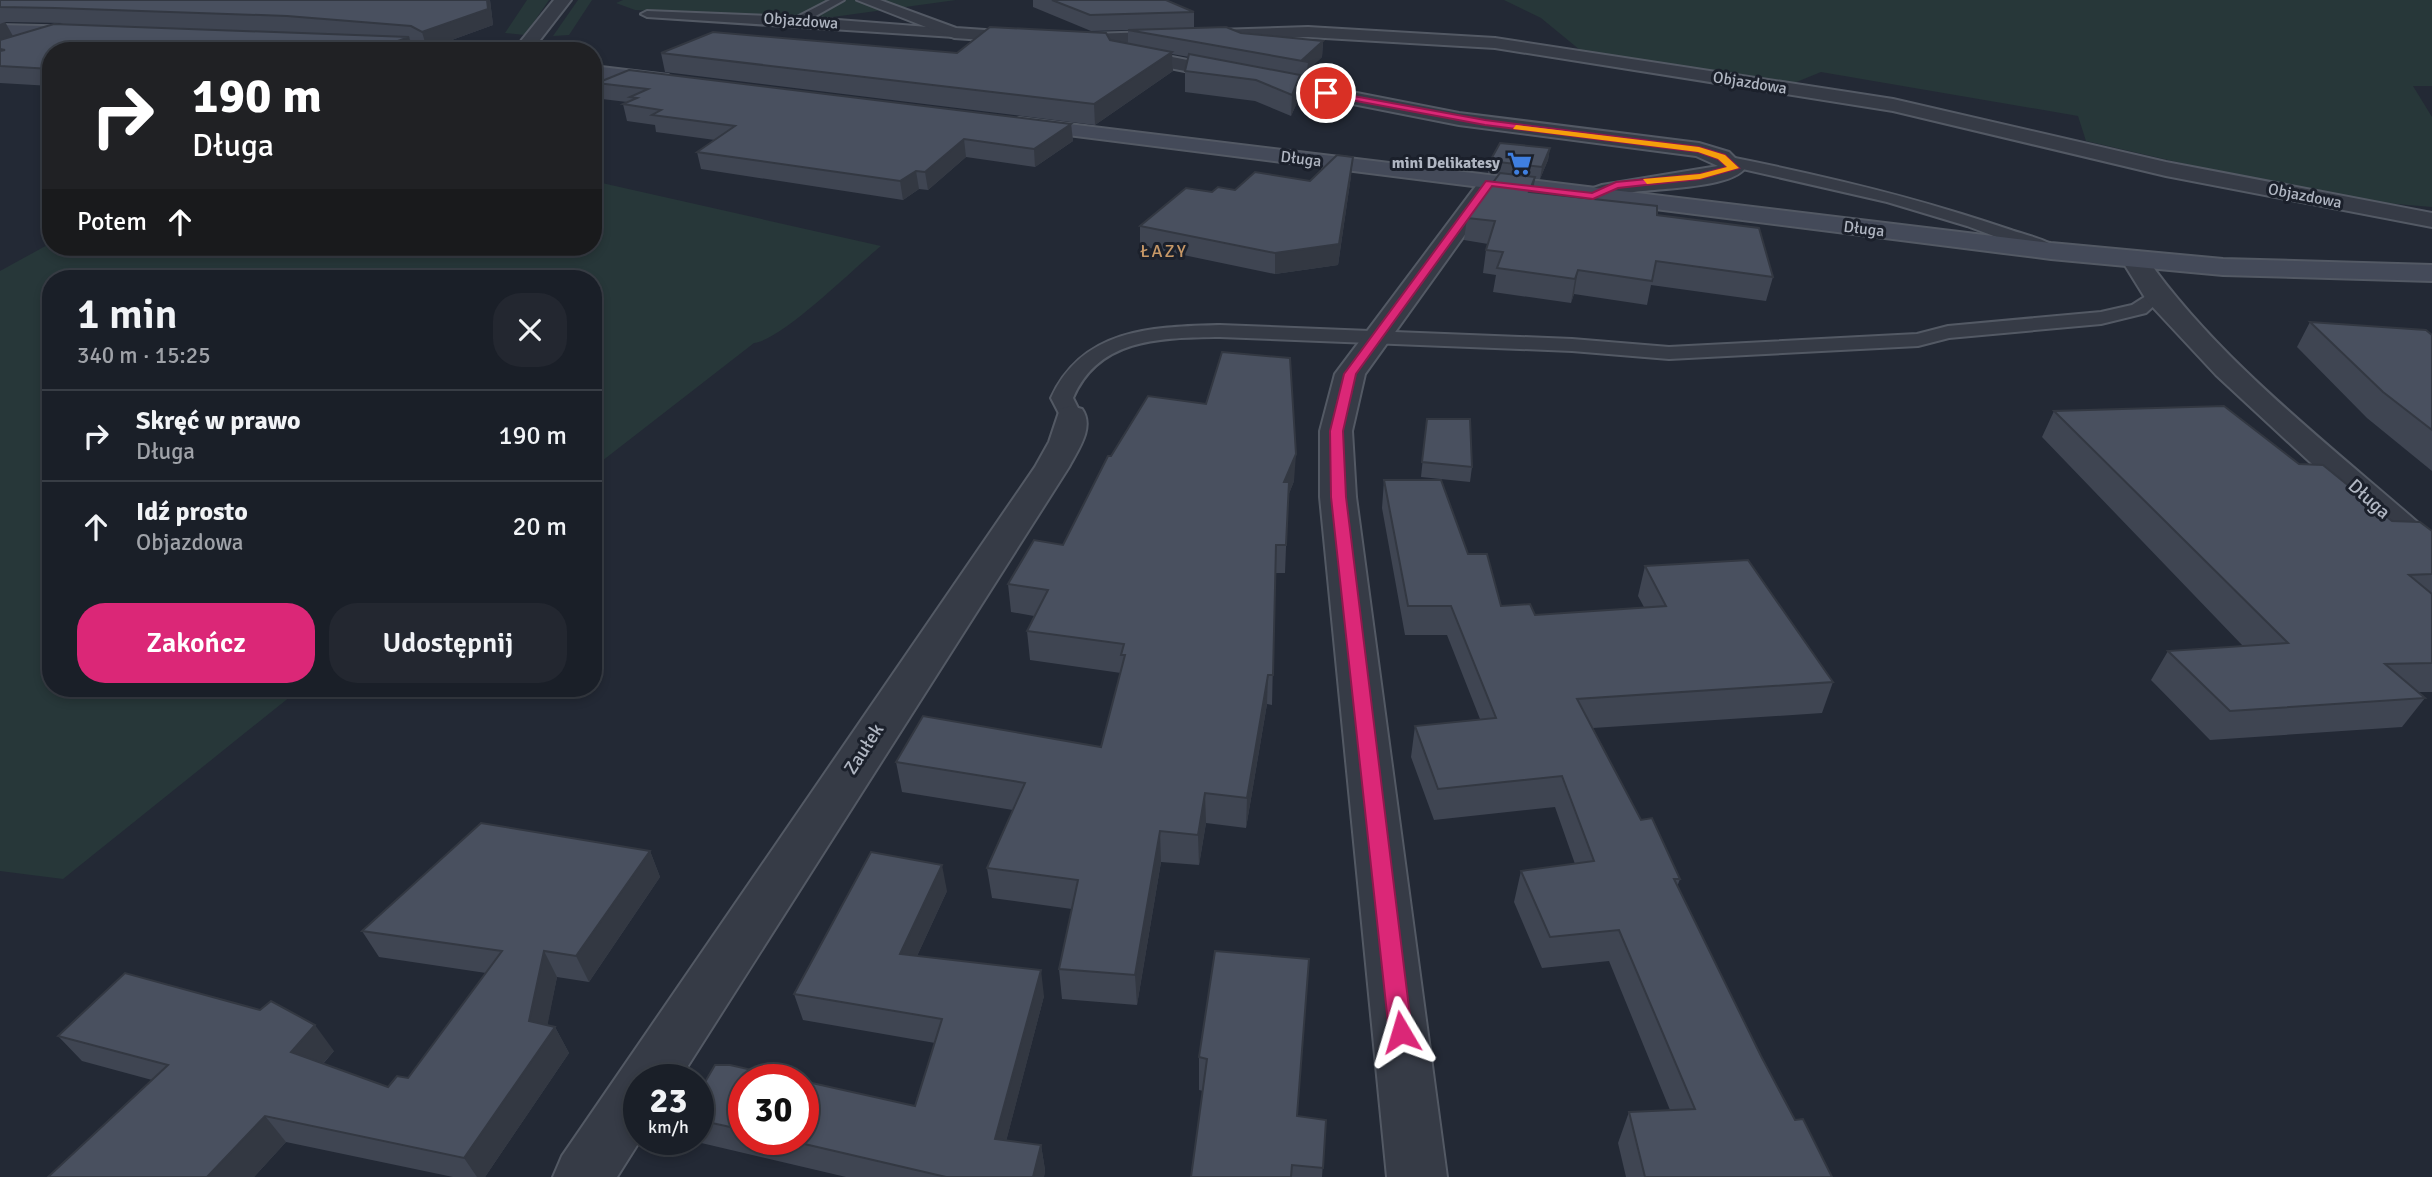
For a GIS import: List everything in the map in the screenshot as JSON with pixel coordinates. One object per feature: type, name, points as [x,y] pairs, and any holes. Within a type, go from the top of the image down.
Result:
[{"type":"street","points":[[529,42],[564,0]]},
{"type":"street","name":"Objazdowa","points":[[865,0],[954,33],[1057,40],[1308,32],[1483,41],[1906,107],[2166,169],[2432,220]]},
{"type":"street","points":[[0,30],[108,32]]},
{"type":"street","points":[[11,47],[63,31]]},
{"type":"street","name":"Objazdowa","points":[[1057,40],[1459,119],[1699,150],[1730,162]]},
{"type":"street","points":[[602,73],[689,84]]},
{"type":"street","name":"Długa","points":[[1005,122],[2051,251],[2223,267],[2432,272]]},
{"type":"street","points":[[1593,196],[1616,185],[1700,176],[1734,168],[1730,162]]},
{"type":"street","points":[[1418,1177],[1338,497],[1336,431],[1350,374],[1490,183]]},
{"type":"street","name":"Długa","points":[[2134,259],[2157,295],[2227,369],[2430,552]]},
{"type":"street","name":"Zaułek","points":[[658,1064],[1052,467],[1072,429],[1071,416]]},
{"type":"street","points":[[583,1177],[623,1116]]},
{"type":"lane","points":[[799,21],[838,0]]},
{"type":"lane","name":"Objazdowa","points":[[647,14],[799,21],[954,33]]},
{"type":"lane","points":[[1730,162],[1796,176],[1998,229],[2051,251]]},
{"type":"lane","points":[[1700,176],[1796,176]]},
{"type":"lane","points":[[1071,416],[1062,398],[1071,377],[1086,361],[1106,348],[1181,332],[1220,331],[1572,345],[1669,353],[1917,340],[1948,332],[2101,318],[2139,309],[2157,295]]},
{"type":"shaded area","points":[[527,0],[549,0],[525,35],[505,33]]},
{"type":"shaded area","points":[[578,0],[592,0],[569,35],[553,36]]},
{"type":"shaded area","points":[[623,0],[956,0],[811,20],[635,10],[616,3]]},
{"type":"shaded area","points":[[1504,0],[2432,0],[2432,86],[2413,86],[2432,117],[2432,207],[2337,199],[2086,141],[2078,116],[1821,72],[1794,83],[1580,50],[1541,18]]},
{"type":"shaded area","points":[[602,183],[881,246],[800,317],[782,330],[754,343],[602,461],[602,270],[42,270],[42,697],[290,697],[63,879],[0,871],[0,271],[42,248],[42,256],[602,256]]},
{"type":"building","points":[[0,0],[487,0],[488,9],[422,32],[411,26],[287,16],[0,7]]},
{"type":"building","points":[[1052,0],[1166,0],[1194,12],[1090,15]]},
{"type":"building","points":[[54,24],[409,37],[395,42],[42,42],[42,68],[0,66],[0,51],[5,50],[0,49],[0,40]]},
{"type":"building","points":[[990,27],[1106,33],[1110,40],[1172,52],[1094,104],[661,53],[713,32],[957,53]]},
{"type":"building","points":[[1226,27],[1241,33],[1323,41],[1302,60],[1308,62],[1128,30]]},
{"type":"building","points":[[1189,54],[1300,75],[1292,95],[1256,80],[1185,71]]},
{"type":"building","points":[[629,70],[1071,124],[1034,149],[964,139],[925,172],[916,171],[900,181],[697,152],[735,126],[652,115],[661,110],[623,104],[637,98],[630,97],[648,89],[602,84],[602,81]]},
{"type":"building","points":[[1500,143],[1550,148],[1542,167],[1490,161]]},
{"type":"building","points":[[1337,155],[1353,157],[1339,244],[1275,253],[1140,226],[1186,188],[1212,192],[1218,187],[1235,190],[1255,172],[1310,181]]},
{"type":"building","points":[[1500,173],[1535,177],[1529,192],[1657,206],[1657,215],[1759,228],[1773,277],[1656,261],[1652,281],[1578,270],[1575,279],[1497,268],[1503,252],[1486,250],[1495,221],[1467,218]]},
{"type":"building","points":[[2310,322],[2426,330],[2432,335],[2432,430],[2383,392]]},
{"type":"building","points":[[1222,352],[1290,358],[1296,454],[1284,482],[1289,482],[1286,545],[1276,545],[1273,675],[1268,675],[1247,798],[1205,793],[1198,835],[1160,831],[1135,975],[1059,969],[1078,880],[987,868],[1025,783],[896,762],[923,716],[1101,747],[1125,655],[1121,655],[1124,644],[1027,631],[1048,590],[1008,584],[1034,540],[1063,545],[1108,456],[1111,456],[1148,396],[1206,404]]},
{"type":"building","points":[[2224,406],[2299,464],[2323,465],[2392,521],[2420,522],[2432,531],[2432,574],[2409,575],[2432,594],[2432,663],[2385,664],[2425,698],[2230,711],[2168,651],[2288,643],[2054,411]]},
{"type":"building","points":[[1427,419],[1470,419],[1472,467],[1422,462]]},
{"type":"building","points":[[1384,480],[1441,480],[1468,554],[1487,554],[1501,606],[1530,604],[1535,615],[1666,606],[1645,566],[1748,560],[1833,682],[1577,699],[1641,820],[1652,818],[1680,879],[1674,879],[1761,1056],[1795,1120],[1803,1119],[1832,1177],[1645,1177],[1629,1112],[1695,1109],[1619,930],[1550,937],[1521,871],[1594,861],[1562,776],[1438,789],[1415,726],[1496,718],[1451,606],[1408,606]]},
{"type":"building","points":[[481,823],[650,851],[576,956],[544,951],[529,1021],[555,1027],[464,1158],[265,1116],[207,1177],[48,1177],[168,1065],[58,1036],[125,973],[260,1010],[271,1001],[315,1025],[291,1052],[388,1087],[397,1076],[408,1078],[502,951],[362,931]]},
{"type":"building","points":[[871,852],[942,865],[900,954],[1041,970],[995,1139],[1041,1145],[1033,1177],[946,1177],[819,1147],[819,1085],[915,1106],[942,1019],[794,994]]},
{"type":"building","points":[[1215,951],[1309,959],[1297,1116],[1326,1120],[1323,1168],[1292,1165],[1291,1177],[1191,1177],[1207,1059],[1199,1057]]},
{"type":"building","points":[[728,1065],[728,1127],[714,1123],[714,1067]]},
{"type":"slow traffic","points":[[1516,127],[1699,150],[1721,157],[1734,168],[1726,172],[1647,182]]},
{"type":"place","name":"mini Delikatesy","points":[[1520,163]]},
{"type":"district","name":"ŁAZY","points":[[1164,251]]},
{"type":"route","points":[[1326,93],[1485,123],[1699,150],[1721,157],[1734,168],[1700,176],[1616,185],[1593,196],[1490,183],[1350,374],[1336,431],[1338,497],[1401,1032]]}]
